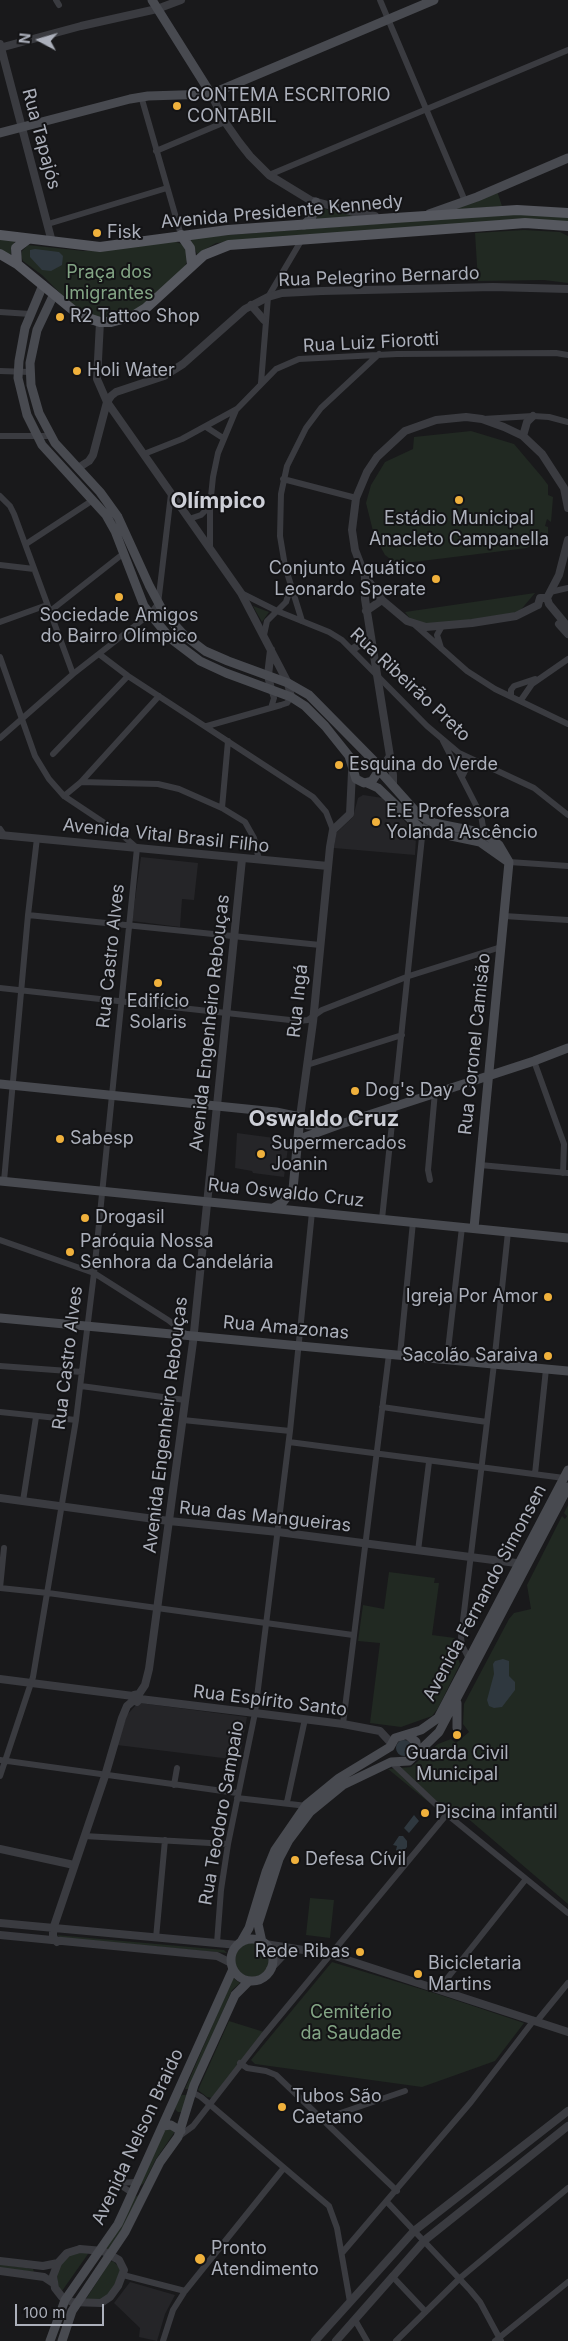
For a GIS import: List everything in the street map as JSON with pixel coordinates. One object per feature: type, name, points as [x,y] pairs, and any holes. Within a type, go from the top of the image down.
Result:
[{"type":"main road","points":[[152,0],[211,94]]},
{"type":"main road","points":[[0,133],[141,96],[211,94],[434,0]]},
{"type":"main road","points":[[419,217],[465,201],[568,158]]},
{"type":"main road","points":[[304,225],[312,217],[316,202]]},
{"type":"main road","name":"Avenida Presidente Kennedy","points":[[0,235],[88,246],[110,246],[181,235],[395,218],[517,210],[568,213]]},
{"type":"main road","name":"Avenida Presidente Kennedy","points":[[100,322],[122,320],[146,308],[192,265],[212,250],[229,245],[517,224],[568,226]]},
{"type":"main road","points":[[181,235],[190,248],[192,265]]},
{"type":"main road","points":[[17,264],[16,248],[28,239]]},
{"type":"main road","points":[[0,254],[17,264],[79,315],[100,322]]},
{"type":"main road","points":[[43,285],[30,314],[22,343],[18,371],[23,400],[36,437],[93,500],[115,531],[144,606],[150,614],[171,639],[200,661],[226,673],[291,697],[306,706],[349,756],[356,779],[378,788],[413,823],[484,833],[499,845],[509,862]]},
{"type":"main road","points":[[54,294],[37,330],[30,372],[34,398],[49,436],[106,499],[118,517],[158,604],[176,627],[205,651],[288,683],[314,699],[374,763],[426,825],[480,842],[509,862]]},
{"type":"main road","points":[[352,770],[357,761],[362,758],[374,763]]},
{"type":"main road","points":[[364,783],[376,778],[374,763]]},
{"type":"main road","name":"Rua Coronel Camisão","points":[[474,1228],[509,862]]},
{"type":"main road","points":[[299,1142],[305,1137],[394,1105],[534,1061],[568,1048]]},
{"type":"main road","points":[[0,1084],[216,1106],[300,1117],[306,1124],[312,1126],[338,1125]]},
{"type":"main road","name":"Rua Ingá","points":[[273,1208],[283,1202],[293,1189],[300,1117]]},
{"type":"main road","name":"Rua Oswaldo Cruz","points":[[2,1181],[568,1238]]},
{"type":"main road","name":"Rua Amazonas","points":[[0,1318],[568,1371]]},
{"type":"main road","name":"Avenida Fernando Simonsen","points":[[263,1943],[258,1924],[279,1859],[310,1806],[357,1776],[395,1761],[409,1761],[439,1732],[457,1701],[566,1474]]},
{"type":"main road","name":"Avenida Fernando Simonsen","points":[[239,1944],[249,1928],[266,1872],[275,1850],[310,1806],[339,1778],[391,1745],[401,1735],[408,1736],[429,1726],[438,1718],[469,1658],[568,1487]]},
{"type":"main road","points":[[457,1701],[457,1728]]},
{"type":"main road","points":[[408,1736],[416,1742],[416,1754]]},
{"type":"main road","points":[[391,1745],[392,1756],[395,1761]]},
{"type":"main road","points":[[251,1939],[263,1943],[272,1955],[270,1969],[262,1978],[249,1981],[243,1979],[232,1966],[232,1952],[239,1944],[251,1939]]},
{"type":"main road","name":"Avenida Nelson Braido","points":[[50,2341],[65,2300],[118,2224],[171,2108],[232,1966]]},
{"type":"main road","name":"Avenida Nelson Braido","points":[[62,2341],[67,2322],[77,2303],[132,2221],[160,2162],[180,2134],[192,2092],[235,1995],[249,1981]]},
{"type":"main road","points":[[176,2094],[192,2092]]},
{"type":"main road","points":[[171,2108],[176,2116],[186,2117]]},
{"type":"main road","points":[[162,2126],[171,2124],[180,2134]]},
{"type":"main road","points":[[132,2192],[148,2185]]},
{"type":"street","points":[[0,46],[157,9],[181,0]]},
{"type":"street","points":[[380,0],[465,201]]},
{"type":"street","name":"Rua Tapajós","points":[[0,46],[52,242]]},
{"type":"street","points":[[269,175],[568,50]]},
{"type":"street","points":[[211,94],[225,122],[250,156],[269,175],[293,191],[316,202],[360,214],[395,218]]},
{"type":"street","points":[[141,96],[181,235]]},
{"type":"street","points":[[156,151],[225,122]]},
{"type":"street","points":[[48,224],[167,188]]},
{"type":"street","points":[[261,383],[264,320],[268,297],[300,240]]},
{"type":"street","name":"Rua Pelegrino Bernardo","points":[[107,402],[116,392],[164,376],[183,364],[251,305],[282,293],[493,287],[568,289]]},
{"type":"street","points":[[251,305],[264,320]]},
{"type":"street","points":[[0,312],[30,314]]},
{"type":"street","name":"Rua Ribeirão Preto","points":[[100,322],[97,379],[107,402],[210,552],[241,593],[277,611],[329,632],[352,649],[442,739],[464,756],[514,776],[534,788],[568,815]]},
{"type":"street","points":[[556,353],[568,351]]},
{"type":"street","name":"Rua Luiz Fiorotti","points":[[144,454],[206,427],[237,408],[276,369],[299,360],[379,354],[556,353],[568,355]]},
{"type":"street","points":[[302,621],[290,588],[280,536],[280,501],[283,479],[295,447],[321,408],[379,354]]},
{"type":"street","points":[[0,371],[30,372]]},
{"type":"street","points":[[78,468],[93,456],[107,402]]},
{"type":"street","points":[[210,552],[210,506],[216,461],[223,438],[237,408]]},
{"type":"street","points":[[523,436],[527,422],[533,416]]},
{"type":"street","points":[[568,422],[549,417],[533,416],[482,419],[466,417],[443,418],[405,431],[377,456],[367,472],[356,498],[352,530],[355,550],[365,576],[382,600],[399,616],[416,625],[467,671],[495,689],[568,724]]},
{"type":"street","points":[[482,419],[523,436],[542,454],[551,465],[567,497],[568,508]]},
{"type":"street","points":[[206,427],[223,438]]},
{"type":"street","points":[[0,436],[49,436]]},
{"type":"street","points":[[283,479],[356,498]]},
{"type":"street","points":[[0,738],[73,674],[150,614],[158,604],[171,494]]},
{"type":"street","points":[[0,496],[10,506],[26,544],[73,674]]},
{"type":"street","points":[[26,544],[93,500]]},
{"type":"street","points":[[189,519],[201,515],[210,506]]},
{"type":"street","points":[[546,601],[564,562],[568,540]]},
{"type":"street","points":[[0,622],[48,608],[124,553]]},
{"type":"street","points":[[0,565],[34,569]]},
{"type":"street","points":[[365,576],[366,611],[394,775],[393,785]]},
{"type":"street","points":[[264,635],[268,621],[286,602],[290,588]]},
{"type":"street","points":[[416,625],[442,626],[516,616],[568,588]]},
{"type":"street","points":[[207,726],[286,703],[291,697],[288,683],[241,593]]},
{"type":"street","points":[[366,611],[382,600]]},
{"type":"street","points":[[546,601],[568,627]]},
{"type":"street","points":[[546,601],[568,634]]},
{"type":"street","points":[[442,626],[437,635],[442,649]]},
{"type":"street","points":[[352,649],[371,636]]},
{"type":"street","points":[[271,648],[268,675],[274,698],[271,708]]},
{"type":"street","points":[[99,654],[128,676],[313,797],[326,812],[333,830],[350,814],[352,770]]},
{"type":"street","points":[[0,657],[40,766],[64,796],[121,834],[137,848]]},
{"type":"street","points":[[521,700],[538,678],[568,659]]},
{"type":"street","points":[[53,754],[128,676]]},
{"type":"street","points":[[511,696],[510,690],[514,686],[538,678]]},
{"type":"street","points":[[64,796],[81,782],[159,696]]},
{"type":"street","points":[[442,739],[481,815],[484,833],[480,842]]},
{"type":"street","points":[[222,808],[228,741]]},
{"type":"street","points":[[374,763],[384,765],[390,756]]},
{"type":"street","points":[[462,777],[467,767],[475,761]]},
{"type":"street","points":[[81,782],[169,786],[222,808],[239,817],[251,830],[259,860]]},
{"type":"street","points":[[351,795],[354,788],[364,783]]},
{"type":"street","points":[[382,1219],[409,976],[422,837],[426,825]]},
{"type":"street","name":"Rua Ingá","points":[[300,1117],[313,1018],[333,830]]},
{"type":"street","name":"Avenida Vital Brasil Filho","points":[[1,833],[242,859],[328,866]]},
{"type":"street","points":[[2,1181],[37,838]]},
{"type":"street","name":"Rua Castro Alves","points":[[0,1776],[2,1760],[31,1683],[48,1593],[76,1420],[103,1191],[137,848]]},
{"type":"street","name":"Avenida Engenheiro Rebouças","points":[[53,1929],[105,1776],[122,1718],[127,1706],[136,1698],[147,1679],[183,1420],[190,1335],[208,1202],[216,1106],[242,859]]},
{"type":"street","points":[[509,862],[568,866]]},
{"type":"street","points":[[28,915],[320,945]]},
{"type":"street","points":[[504,916],[568,920]]},
{"type":"street","points":[[0,988],[299,1021],[313,1018],[322,1010],[409,976],[501,947]]},
{"type":"street","points":[[307,1065],[402,1035]]},
{"type":"street","points":[[480,1166],[566,1173],[564,1144],[534,1061]]},
{"type":"street","points":[[430,1180],[428,1170],[435,1092]]},
{"type":"street","name":"Rua Teodoro Sampaio","points":[[217,1943],[221,1890],[228,1844],[255,1712],[289,1442],[312,1212]]},
{"type":"street","points":[[400,1355],[413,1222]]},
{"type":"street","points":[[447,1359],[462,1227]]},
{"type":"street","points":[[469,1658],[462,1646],[460,1637],[494,1364],[508,1232]]},
{"type":"street","points":[[0,1240],[94,1273],[190,1335]]},
{"type":"street","points":[[343,1724],[389,1354]]},
{"type":"street","points":[[0,1366],[82,1372]]},
{"type":"street","points":[[535,1474],[546,1369]]},
{"type":"street","points":[[81,1386],[185,1400]]},
{"type":"street","points":[[382,1406],[487,1422]]},
{"type":"street","points":[[0,1412],[76,1420]]},
{"type":"street","points":[[23,1501],[36,1416]]},
{"type":"street","points":[[183,1420],[290,1432]]},
{"type":"street","points":[[289,1442],[481,1468],[535,1474],[566,1474]]},
{"type":"street","points":[[418,1551],[430,1462]]},
{"type":"street","name":"Rua das Mangueiras","points":[[0,1498],[169,1522],[278,1532],[523,1564]]},
{"type":"street","points":[[4,1548],[0,1588],[353,1635]]},
{"type":"street","name":"Rua Espírito Santo","points":[[0,1678],[136,1698],[343,1724],[380,1732],[391,1745]]},
{"type":"street","points":[[287,1802],[305,1719]]},
{"type":"street","points":[[2,1760],[310,1806]]},
{"type":"street","points":[[395,1761],[447,1814],[568,1913]]},
{"type":"street","points":[[174,1785],[177,1768]]},
{"type":"street","points":[[180,2134],[188,2132],[240,2063],[447,1814]]},
{"type":"street","points":[[84,1836],[228,1844]]},
{"type":"street","points":[[156,1938],[165,1840]]},
{"type":"street","points":[[0,1849],[74,1865]]},
{"type":"street","points":[[438,1990],[526,1879]]},
{"type":"street","points":[[0,1923],[239,1944]]},
{"type":"street","points":[[53,1929],[53,1937],[57,1942]]},
{"type":"street","points":[[0,1935],[217,1956],[232,1966]]},
{"type":"street","points":[[263,1943],[329,1954],[568,2032]]},
{"type":"street","points":[[270,1969],[284,1954],[297,1950]]},
{"type":"street","points":[[342,2253],[471,2102],[535,2020],[568,1983]]},
{"type":"street","points":[[240,2063],[247,2068],[266,2070],[276,2075],[397,2190]]},
{"type":"street","points":[[323,2119],[405,2091]]},
{"type":"street","points":[[192,2092],[329,2206],[335,2218],[350,2302]]},
{"type":"street","points":[[315,2341],[414,2231],[568,2111]]},
{"type":"street","points":[[336,2341],[425,2240],[568,2126]]},
{"type":"street","points":[[164,2341],[173,2310],[185,2290],[283,2169]]},
{"type":"street","points":[[132,2192],[117,2183],[136,2182]]},
{"type":"street","points":[[396,2341],[460,2278],[568,2188]]},
{"type":"street","points":[[387,2202],[425,2240],[480,2302],[498,2340],[568,2282]]},
{"type":"street","points":[[0,2271],[44,2277],[53,2283],[58,2293],[65,2300],[77,2303],[97,2303],[105,2300],[118,2286],[124,2270],[121,2262],[100,2250],[72,2250],[63,2256],[58,2263],[53,2283]]},
{"type":"street","points":[[0,2261],[43,2266],[58,2263]]},
{"type":"street","points":[[123,2275],[185,2290]]},
{"type":"street","points":[[392,2276],[425,2311]]},
{"type":"street","points":[[355,2320],[367,2341]]},
{"type":"shaded area","points":[[30,250],[59,252],[63,256],[62,265],[51,271],[42,270],[30,257]]},
{"type":"shaded area","name":"E.E Professora Yolanda Ascêncio","points":[[363,795],[383,798],[414,831],[416,838],[415,855],[334,848],[336,833],[353,817],[358,798]]},
{"type":"shaded area","points":[[141,857],[198,863],[194,900],[182,899],[180,927],[132,921]]},
{"type":"shaded area","name":"Supermercados Joanin","points":[[237,1133],[289,1140],[284,1177],[253,1173],[252,1171],[235,1168]]},
{"type":"shaded area","points":[[503,1659],[509,1661],[509,1676],[515,1682],[515,1690],[502,1707],[494,1708],[489,1706],[487,1700],[494,1674],[493,1664],[495,1661]]},
{"type":"shaded area","points":[[140,1703],[247,1717],[239,1760],[117,1745],[127,1715]]},
{"type":"shaded area","points":[[401,1740],[407,1740],[412,1745],[410,1754],[401,1756],[396,1751],[396,1745]]},
{"type":"shaded area","points":[[414,1815],[419,1821],[409,1833],[404,1828]]},
{"type":"shaded area","points":[[399,1836],[403,1836],[407,1841],[407,1847],[401,1854],[396,1850],[397,1846],[393,1845]]},
{"type":"shaded area","points":[[130,2282],[175,2295],[165,2314],[157,2341],[139,2337],[140,2328],[114,2303]]},
{"type":"green space","points":[[496,188],[502,206],[446,210]]},
{"type":"green space","points":[[317,207],[359,217],[317,219]]},
{"type":"green space","points":[[529,212],[568,217],[568,224],[522,221],[216,243],[197,254],[190,238]]},
{"type":"green space","points":[[524,230],[560,232],[568,236],[568,283],[544,280],[478,281],[475,233]]},
{"type":"green space","points":[[0,238],[17,240],[13,244],[10,257],[0,249]]},
{"type":"green space","name":"Praça dos Imigrantes","points":[[171,240],[184,245],[188,257],[185,267],[145,304],[133,312],[109,318],[97,317],[71,304],[42,275],[23,261],[21,256],[22,251],[28,245],[84,251]]},
{"type":"green space","name":"Estádio Municipal Anacleto Campanella","points":[[471,431],[514,444],[548,485],[548,495],[553,497],[551,522],[547,519],[545,526],[548,527],[548,534],[541,532],[535,543],[527,548],[397,564],[385,555],[374,535],[366,503],[371,485],[385,462],[413,449],[414,437]]},
{"type":"green space","points":[[535,593],[519,612],[466,621],[424,624],[411,620],[405,612]]},
{"type":"green space","points":[[253,606],[269,612],[262,622]]},
{"type":"green space","points":[[568,1505],[568,1904],[458,1810],[449,1810],[442,1813],[388,1769],[411,1767],[438,1744],[451,1739],[456,1743],[469,1732],[463,1724],[464,1704],[509,1619],[514,1613],[531,1609],[527,1585],[562,1516],[565,1519],[567,1516],[564,1513]]},
{"type":"green space","points":[[389,1572],[435,1578],[434,1583],[439,1583],[432,1635],[455,1638],[454,1645],[460,1664],[432,1716],[401,1727],[370,1723],[380,1643],[358,1641],[363,1605],[384,1609]]},
{"type":"green space","points":[[310,1898],[334,1900],[330,1938],[306,1935]]},
{"type":"green space","points":[[56,1935],[224,1950],[227,1953],[62,1938]]},
{"type":"green space","points":[[252,1943],[264,1948],[269,1960],[264,1972],[252,1977],[240,1972],[235,1960],[240,1948]]},
{"type":"green space","name":"Cemitério da Saudade","points":[[332,1962],[524,2023],[495,2061],[422,2087],[255,2064],[251,2060]]},
{"type":"green space","points":[[233,1978],[240,1983],[232,1990],[189,2089],[185,2089]]},
{"type":"green space","points":[[229,2021],[264,2032],[212,2098],[207,2097],[198,2090]]},
{"type":"green space","points":[[187,2095],[182,2112],[178,2112],[175,2109],[179,2097]]},
{"type":"green space","points":[[166,2127],[176,2130],[156,2159],[144,2183],[139,2187]]},
{"type":"green space","points":[[140,2194],[125,2225],[107,2251],[105,2248],[135,2197]]},
{"type":"green space","points":[[86,2252],[88,2254],[62,2291],[59,2290],[57,2276],[59,2267],[66,2257],[75,2253]]},
{"type":"green space","points":[[113,2261],[120,2268],[120,2278],[107,2298],[99,2301],[86,2299],[110,2262]]},
{"type":"green space","points":[[0,2264],[33,2269],[34,2272],[0,2268]]},
{"type":"place","name":"CONTEMA ESCRITORIO CONTABIL","points":[[177,106]]},
{"type":"place","name":"Fisk","points":[[97,233]]},
{"type":"place","name":"R2 Tattoo Shop","points":[[60,317]]},
{"type":"place","name":"Holi Water","points":[[77,371]]},
{"type":"place","name":"Estádio Municipal Anacleto Campanella","points":[[459,500]]},
{"type":"place","name":"Conjunto Aquático Leonardo Sperate","points":[[436,579]]},
{"type":"place","name":"Sociedade Amigos do Bairro Olímpico","points":[[119,597]]},
{"type":"place","name":"Esquina do Verde","points":[[339,765]]},
{"type":"place","name":"E.E Professora Yolanda Ascêncio","points":[[376,822]]},
{"type":"place","name":"Edifício Solaris","points":[[158,983]]},
{"type":"place","name":"Dog's Day","points":[[355,1091]]},
{"type":"place","name":"Sabesp","points":[[60,1139]]},
{"type":"place","name":"Supermercados Joanin","points":[[261,1154]]},
{"type":"place","name":"Drogasil","points":[[85,1218]]},
{"type":"place","name":"Paróquia Nossa Senhora da Candelária","points":[[70,1252]]},
{"type":"place","name":"Igreja Por Amor","points":[[548,1297]]},
{"type":"place","name":"Sacolão Saraiva","points":[[548,1356]]},
{"type":"place","name":"Guarda Civil Municipal","points":[[457,1735]]},
{"type":"place","name":"Piscina infantil","points":[[425,1813]]},
{"type":"place","name":"Defesa Cívil","points":[[295,1860]]},
{"type":"place","name":"Rede Ribas","points":[[360,1952]]},
{"type":"place","name":"Bicicletaria Martins","points":[[418,1974]]},
{"type":"place","name":"Tubos São Caetano","points":[[282,2107]]},
{"type":"place","name":"Pronto Atendimento","points":[[200,2259]]},
{"type":"district","name":"Olímpico","points":[[218,501]]},
{"type":"district","name":"Oswaldo Cruz","points":[[324,1119]]}]
